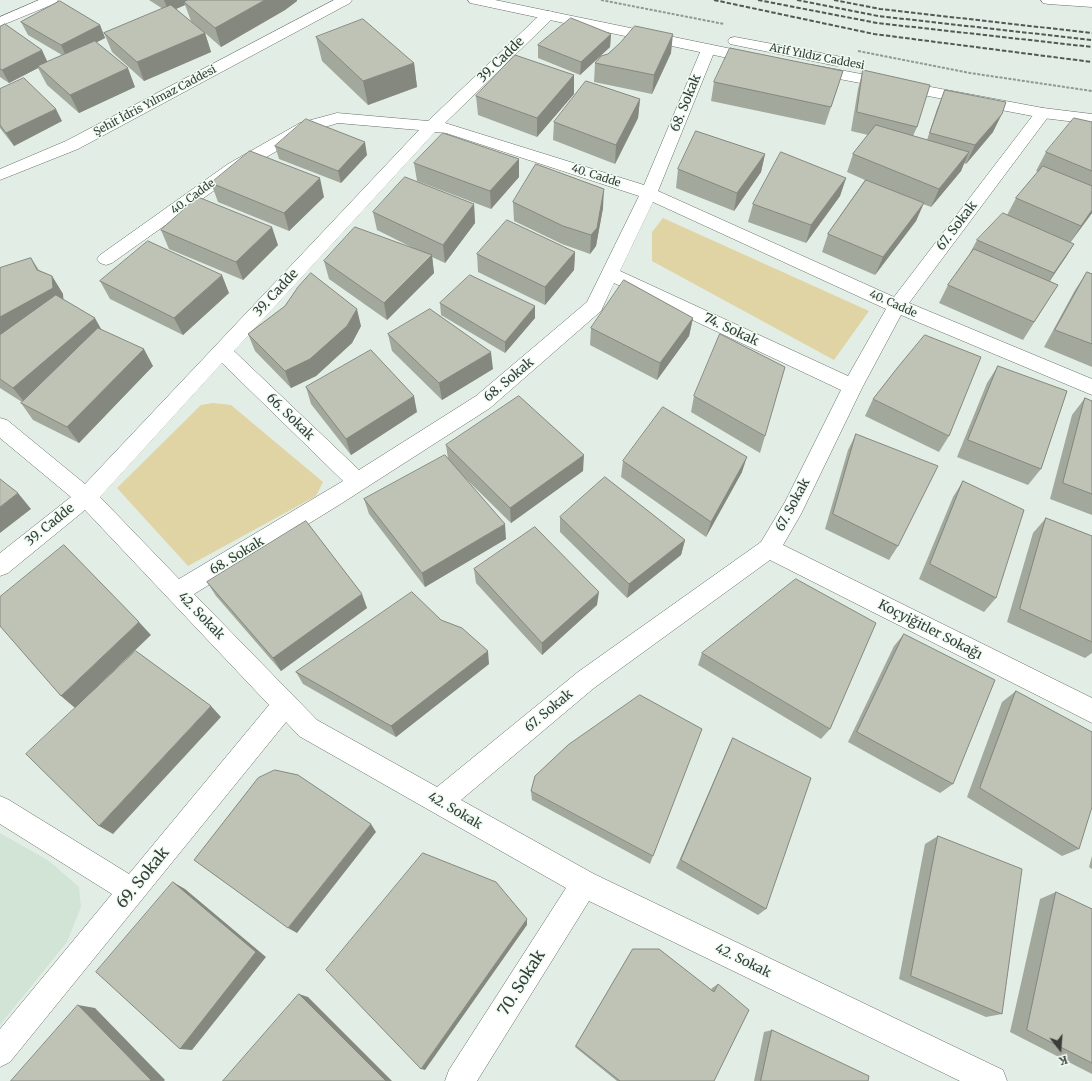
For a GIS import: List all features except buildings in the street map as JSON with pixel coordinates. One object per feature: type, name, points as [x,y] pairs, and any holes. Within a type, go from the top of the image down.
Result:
[{"type":"street","points":[[0,22],[51,0]]},
{"type":"street","name":"Şehit İdris Yılmaz Caddesi","points":[[307,20],[325,0]]},
{"type":"street","name":"Şehit İdris Yılmaz Caddesi","points":[[0,175],[72,145],[345,0]]},
{"type":"street","name":"Arif Yıldız Caddesi","points":[[475,0],[546,8],[721,38],[993,91],[1037,104]]},
{"type":"street","points":[[1048,0],[1092,3]]},
{"type":"street","name":"Arif Yıldız Caddesi","points":[[546,8],[708,50],[1075,110],[1092,119]]},
{"type":"street","name":"39. Cadde","points":[[0,566],[86,497],[432,126],[546,8]]},
{"type":"street","name":"68. Sokak","points":[[177,592],[358,482],[484,402],[594,306],[649,193],[708,50]]},
{"type":"street","name":"67. Sokak","points":[[439,802],[586,680],[769,549],[793,508],[852,387],[896,306],[1037,104]]},
{"type":"street","name":"Arif Yıldız Caddesi","points":[[1075,110],[1092,105]]},
{"type":"street","points":[[1075,110],[1092,126]]},
{"type":"street","name":"40. Cadde","points":[[106,259],[234,168],[306,127],[337,118],[448,128],[649,193],[896,306],[1092,387]]},
{"type":"street","name":"74. Sokak","points":[[610,274],[852,387]]},
{"type":"street","name":"66. Sokak","points":[[222,351],[358,482]]},
{"type":"street","name":"42. Sokak","points":[[0,426],[86,497],[308,728],[584,884],[992,1081]]},
{"type":"street","name":"Koçyiğitler Sokağı","points":[[769,549],[1092,711]]},
{"type":"street","name":"69. Sokak","points":[[0,1052],[285,704]]},
{"type":"street","points":[[0,809],[132,891]]},
{"type":"street","name":"70. Sokak","points":[[460,1081],[584,884]]},
{"type":"shaded area","points":[[663,218],[869,311],[834,360],[652,261],[652,232]]},
{"type":"shaded area","points":[[213,403],[231,405],[323,482],[316,496],[188,566],[117,488],[201,405]]},
{"type":"shaded area","points":[[0,833],[49,861],[79,887],[81,907],[67,942],[0,1025]]},
{"type":"railway","points":[[714,0],[874,34],[1092,62]]},
{"type":"railway","points":[[758,0],[877,23],[1092,47]]},
{"type":"railway","points":[[797,0],[878,16],[1092,40]]},
{"type":"railway","points":[[834,0],[880,9],[1092,33]]}]
